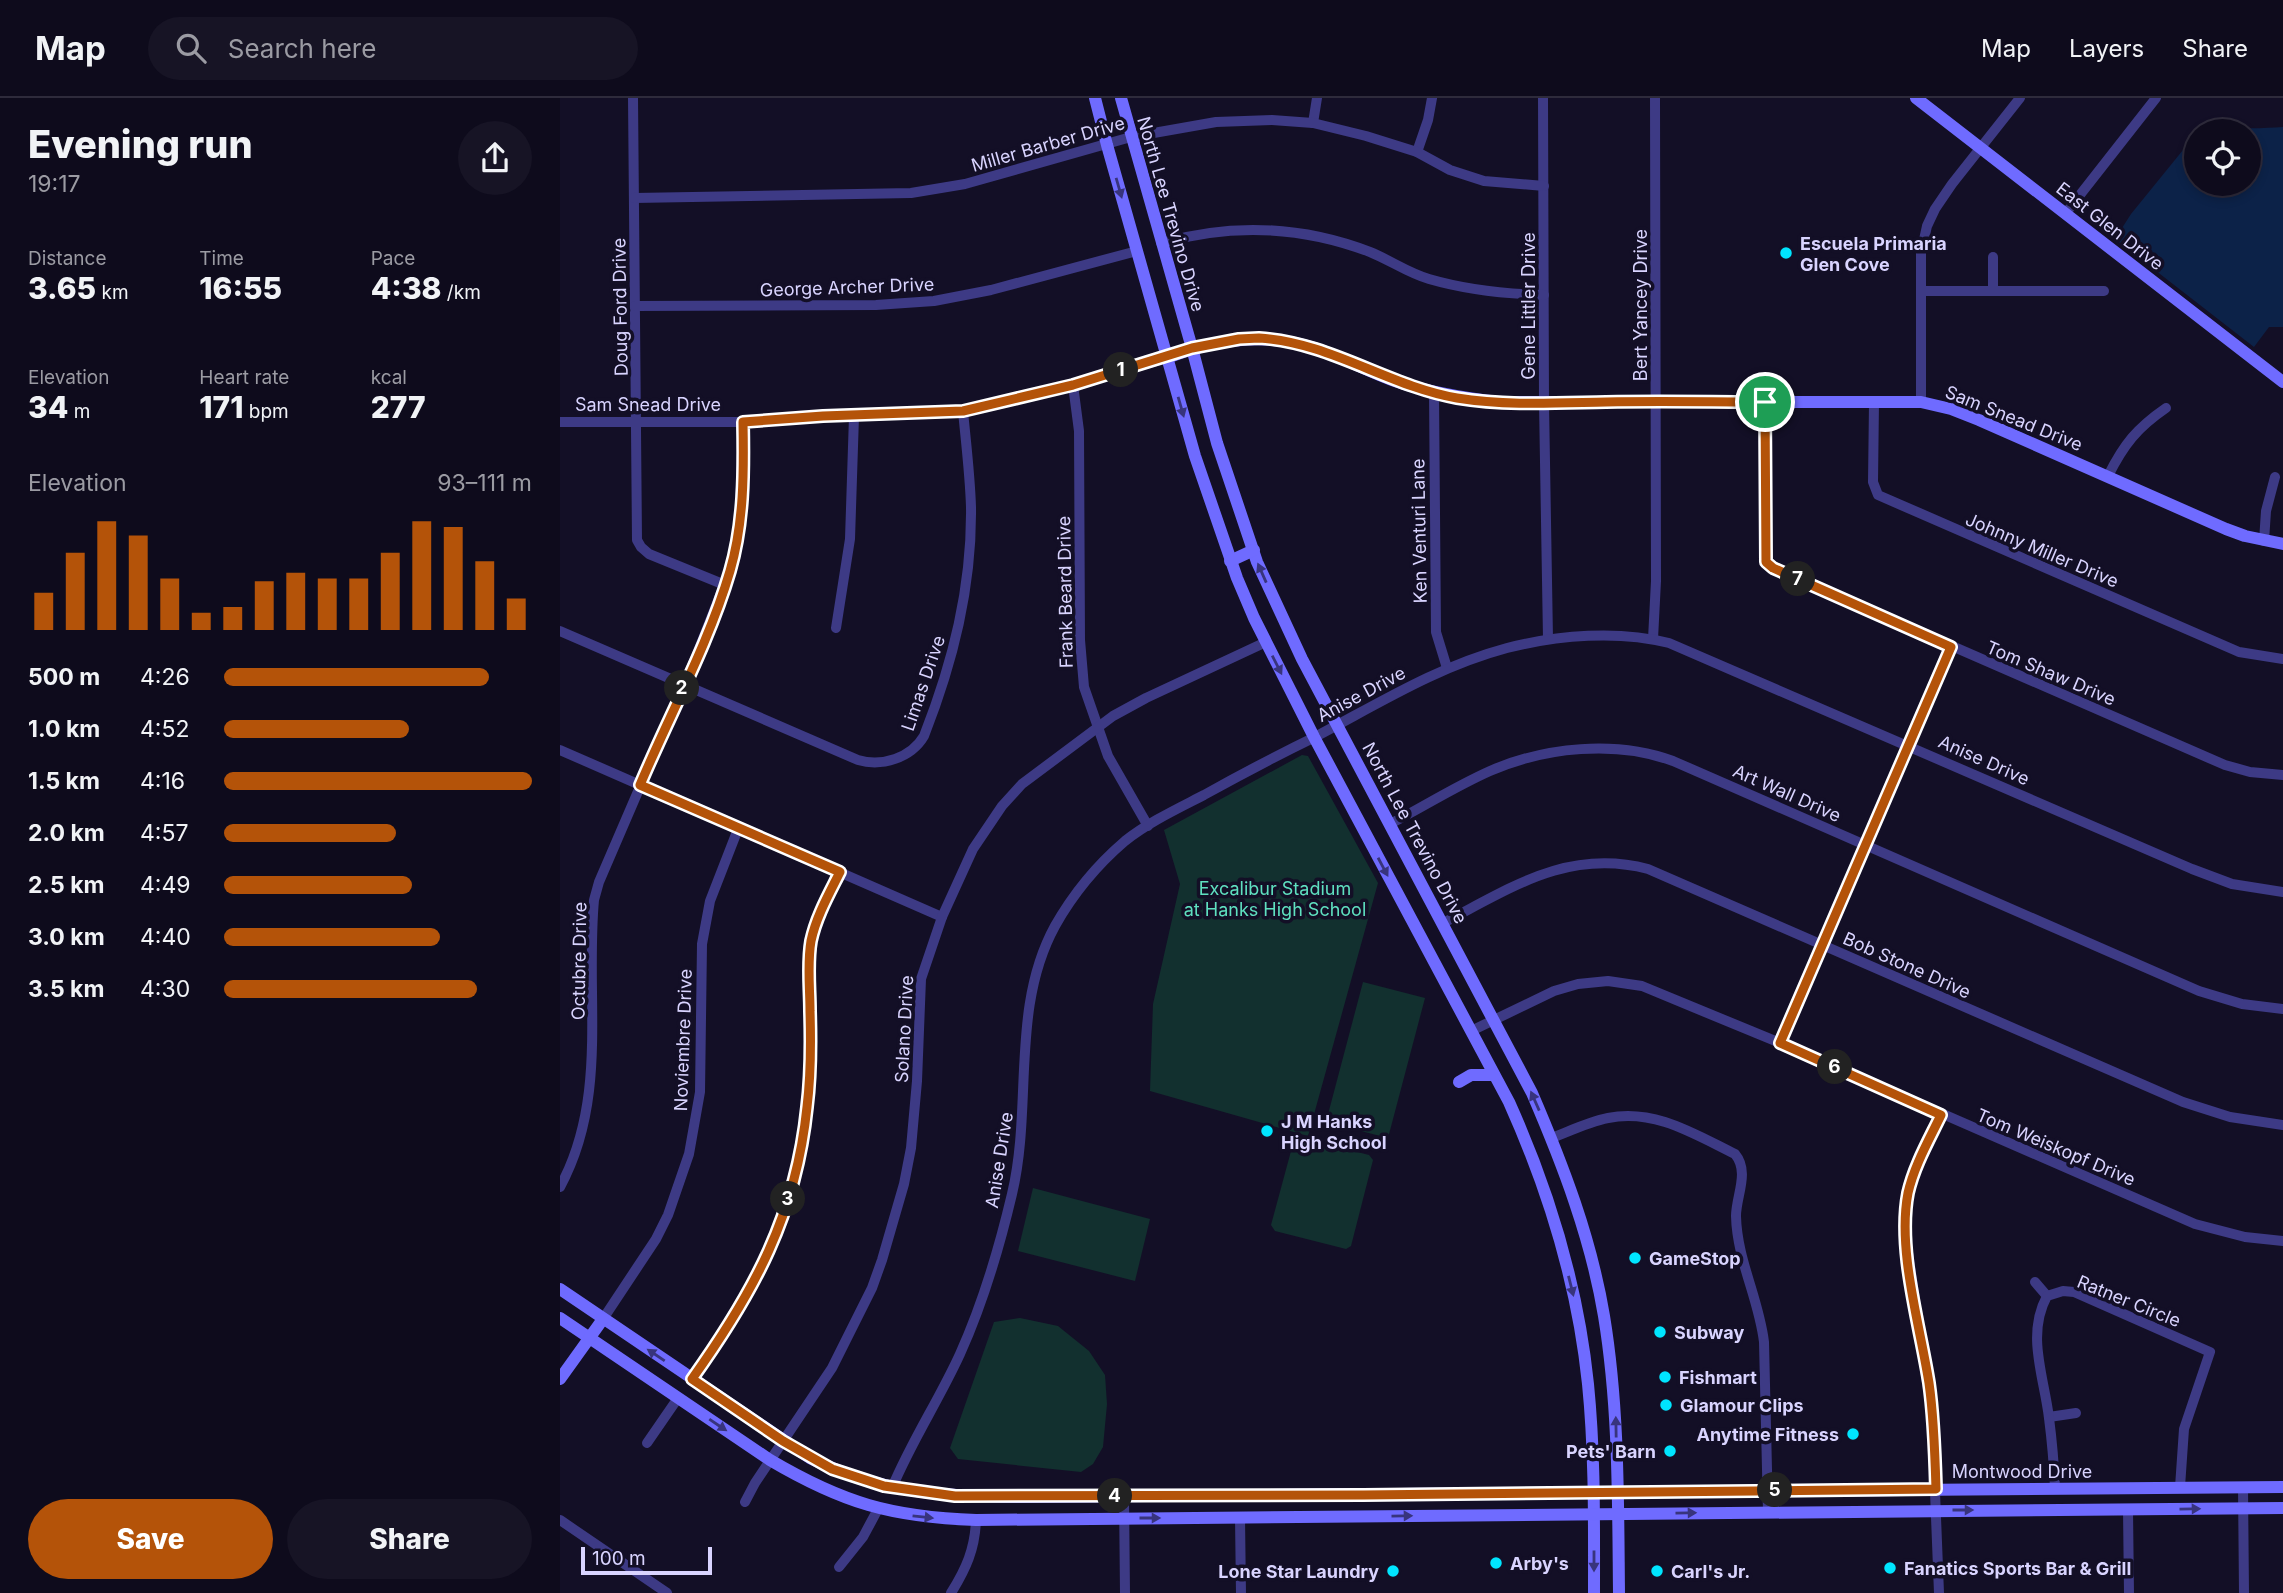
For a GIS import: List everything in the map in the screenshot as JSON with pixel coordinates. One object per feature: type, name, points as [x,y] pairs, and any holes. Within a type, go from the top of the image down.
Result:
[{"type":"main road","points":[[1095,98],[1195,456],[1230,561],[1266,642],[1314,737],[1523,1132],[1554,1220],[1576,1306],[1588,1385],[1594,1491],[1594,1593]]},
{"type":"main road","name":"North Lee Trevino Drive","points":[[1121,98],[1217,443],[1254,550],[1286,628],[1532,1093],[1552,1138],[1578,1210],[1594,1269],[1616,1410],[1619,1593]]},
{"type":"main road","name":"East Glen Drive","points":[[1916,98],[2283,382]]},
{"type":"main road","name":"Sam Snead Drive","points":[[1167,358],[1192,348],[1239,339],[1280,339],[1304,344],[1376,374],[1434,393],[1498,402],[1921,402],[1979,420],[2226,529],[2283,544]]},
{"type":"main road","points":[[1230,561],[1254,550]]},
{"type":"main road","points":[[1458,1082],[1471,1075],[1494,1075]]},
{"type":"main road","points":[[1554,1220],[1578,1210]]},
{"type":"main road","name":"Montwood Drive","points":[[560,1289],[783,1441],[832,1469],[892,1488],[955,1496],[2283,1487]]},
{"type":"main road","points":[[560,1318],[770,1460],[815,1485],[878,1509],[903,1515],[976,1520],[2283,1508]]},
{"type":"main road","points":[[560,1379],[603,1319]]},
{"type":"main road","points":[[1363,1495],[1363,1517]]},
{"type":"street","name":"Doug Ford Drive","points":[[633,98],[637,421],[635,529],[641,547],[662,561],[725,585]]},
{"type":"street","points":[[1312,122],[1317,98]]},
{"type":"street","points":[[1417,152],[1432,98]]},
{"type":"street","name":"Gene Littler Drive","points":[[1544,98],[1548,639]]},
{"type":"street","name":"Bert Yancey Drive","points":[[1653,639],[1656,605],[1657,401],[1655,98]]},
{"type":"street","points":[[1921,402],[1921,253],[1927,226],[1935,209],[2020,98]]},
{"type":"street","points":[[2065,214],[2156,98]]},
{"type":"street","name":"Miller Barber Drive","points":[[634,198],[911,193],[965,184],[1131,137],[1216,122],[1272,120],[1312,122],[1417,152],[1450,170],[1484,181],[1544,186]]},
{"type":"street","points":[[1161,243],[1186,236],[1228,230],[1283,230],[1351,245],[1427,278],[1463,288],[1544,295]]},
{"type":"street","name":"George Archer Drive","points":[[635,306],[876,305],[934,301],[991,290],[1137,251]]},
{"type":"street","points":[[1993,257],[1993,291]]},
{"type":"street","points":[[1921,291],[2104,290]]},
{"type":"street","name":"Sam Snead Drive","points":[[560,422],[743,422],[963,411],[1073,385],[1167,358]]},
{"type":"street","name":"Frank Beard Drive","points":[[1073,385],[1079,431],[1082,667],[1088,701],[1108,756],[1148,826]]},
{"type":"street","name":"Ken Venturi Lane","points":[[1434,393],[1436,632],[1447,668]]},
{"type":"street","name":"Tom Shaw Drive","points":[[1765,402],[1766,562],[1773,568],[2225,765],[2250,772],[2283,775]]},
{"type":"street","name":"Johnny Miller Drive","points":[[1874,402],[1873,482],[1878,495],[2239,652],[2283,659]]},
{"type":"street","points":[[2108,476],[2128,440],[2147,421],[2166,408]]},
{"type":"street","name":"Limas Drive","points":[[560,631],[833,751],[864,762],[881,763],[901,757],[918,745],[924,736],[956,639],[967,583],[971,509],[963,411]]},
{"type":"street","points":[[836,628],[850,539],[854,416]]},
{"type":"street","name":"Octubre Drive","points":[[560,1187],[578,1144],[591,1086],[594,900],[730,570],[740,516],[744,468],[743,422]]},
{"type":"street","points":[[2264,541],[2266,511],[2275,477]]},
{"type":"street","name":"Anise Drive","points":[[892,1488],[961,1351],[991,1275],[1013,1189],[1022,1134],[1028,1018],[1032,992],[1043,952],[1077,891],[1108,858],[1148,826],[1397,691],[1447,668],[1509,648],[1548,639],[1600,636],[1653,639],[1697,654],[2210,876],[2250,888],[2283,892]]},
{"type":"street","name":"Solano Drive","points":[[745,1502],[770,1460],[817,1393],[872,1288],[893,1226],[911,1148],[921,979],[942,917],[973,849],[1002,806],[1023,784],[1113,716],[1266,642]]},
{"type":"street","points":[[1780,1043],[1951,647]]},
{"type":"street","name":"Art Wall Drive","points":[[1390,824],[1491,771],[1549,754],[1616,748],[1639,750],[1673,761],[2199,991],[2242,1004],[2283,1009]]},
{"type":"street","points":[[560,750],[942,917]]},
{"type":"street","name":"Noviembre Drive","points":[[603,1319],[656,1239],[668,1215],[689,1154],[700,1092],[702,944],[713,892],[738,829]]},
{"type":"street","name":"Bob Stone Drive","points":[[1443,923],[1535,876],[1572,866],[1612,862],[1648,869],[2183,1102],[2230,1117],[2283,1125]]},
{"type":"street","points":[[692,1379],[728,1328],[763,1267],[796,1174],[809,1084],[810,949],[816,925],[840,872]]},
{"type":"street","name":"Tom Weiskopf Drive","points":[[1471,1031],[1554,991],[1578,984],[1608,981],[1658,992],[2195,1224],[2245,1237],[2283,1241]]},
{"type":"street","points":[[1938,1593],[1937,1510],[1929,1384],[1912,1283],[1906,1223],[1913,1176],[1941,1115]]},
{"type":"street","points":[[1552,1138],[1607,1118],[1632,1116],[1673,1124],[1738,1157],[1743,1171],[1737,1205],[1737,1228],[1748,1281],[1761,1318],[1764,1342],[1768,1512]]},
{"type":"street","points":[[2035,1282],[2047,1296],[2042,1306],[2036,1336],[2049,1417],[2056,1488]]},
{"type":"street","name":"Ratner Circle","points":[[2047,1296],[2063,1291],[2074,1292],[2210,1352],[2184,1429],[2180,1487]]},
{"type":"street","points":[[647,1443],[678,1398]]},
{"type":"street","points":[[2049,1417],[2077,1413]]},
{"type":"street","points":[[2243,1487],[2244,1593]]},
{"type":"street","points":[[1124,1496],[1125,1593]]},
{"type":"street","points":[[839,1567],[863,1537],[878,1509]]},
{"type":"street","points":[[2127,1510],[2129,1593]]},
{"type":"street","points":[[1240,1518],[1241,1593]]},
{"type":"street","points":[[951,1593],[968,1563],[976,1520]]},
{"type":"street","points":[[561,1524],[667,1593]]},
{"type":"green space","name":"Excalibur Stadium at Hanks High School","points":[[1302,755],[1308,756],[1378,883],[1308,1136],[1150,1091],[1153,1004],[1180,884],[1164,830]]},
{"type":"green space","points":[[1363,982],[1425,998],[1388,1138],[1326,1122]]},
{"type":"green space","points":[[1298,1137],[1369,1155],[1373,1160],[1351,1246],[1346,1249],[1275,1231],[1271,1225],[1294,1140]]},
{"type":"green space","points":[[1033,1188],[1150,1219],[1135,1281],[1018,1251]]},
{"type":"green space","points":[[1020,1318],[1058,1326],[1089,1351],[1105,1375],[1107,1404],[1103,1447],[1093,1464],[1081,1472],[958,1459],[950,1448],[994,1322]]},
{"type":"water","points":[[2283,127],[2283,327],[2269,327],[2254,347],[2115,239],[2131,214],[2184,149],[2184,196],[2261,196],[2261,128]]},
{"type":"place","name":"Escuela Primaria Glen Cove","points":[[1786,253]]},
{"type":"place","name":"J M Hanks High School","points":[[1267,1131]]},
{"type":"place","name":"GameStop","points":[[1635,1258]]},
{"type":"place","name":"Subway","points":[[1660,1332]]},
{"type":"place","name":"Fishmart","points":[[1665,1377]]},
{"type":"place","name":"Glamour Clips","points":[[1666,1405]]},
{"type":"place","name":"Anytime Fitness","points":[[1853,1434]]},
{"type":"place","name":"Pets' Barn","points":[[1670,1451]]},
{"type":"place","name":"Arby's","points":[[1496,1563]]},
{"type":"place","name":"Fanatics Sports Bar & Grill","points":[[1890,1568]]},
{"type":"place","name":"Lone Star Laundry","points":[[1393,1571]]},
{"type":"place","name":"Carl's Jr.","points":[[1657,1571]]},
{"type":"route","points":[[1259,338],[1304,344],[1376,374],[1419,389],[1458,398],[1545,403],[1765,402],[1766,562],[1773,568],[1951,647],[1780,1043],[1941,1115],[1913,1176],[1906,1223],[1912,1283],[1933,1416],[1936,1489],[955,1496],[884,1486],[832,1469],[783,1441],[692,1379],[728,1328],[763,1267],[796,1174],[809,1084],[810,949],[816,925],[840,872],[640,785],[730,570],[740,516],[744,468],[743,422],[963,411],[1073,385],[1167,358],[1192,348],[1259,338]]}]
